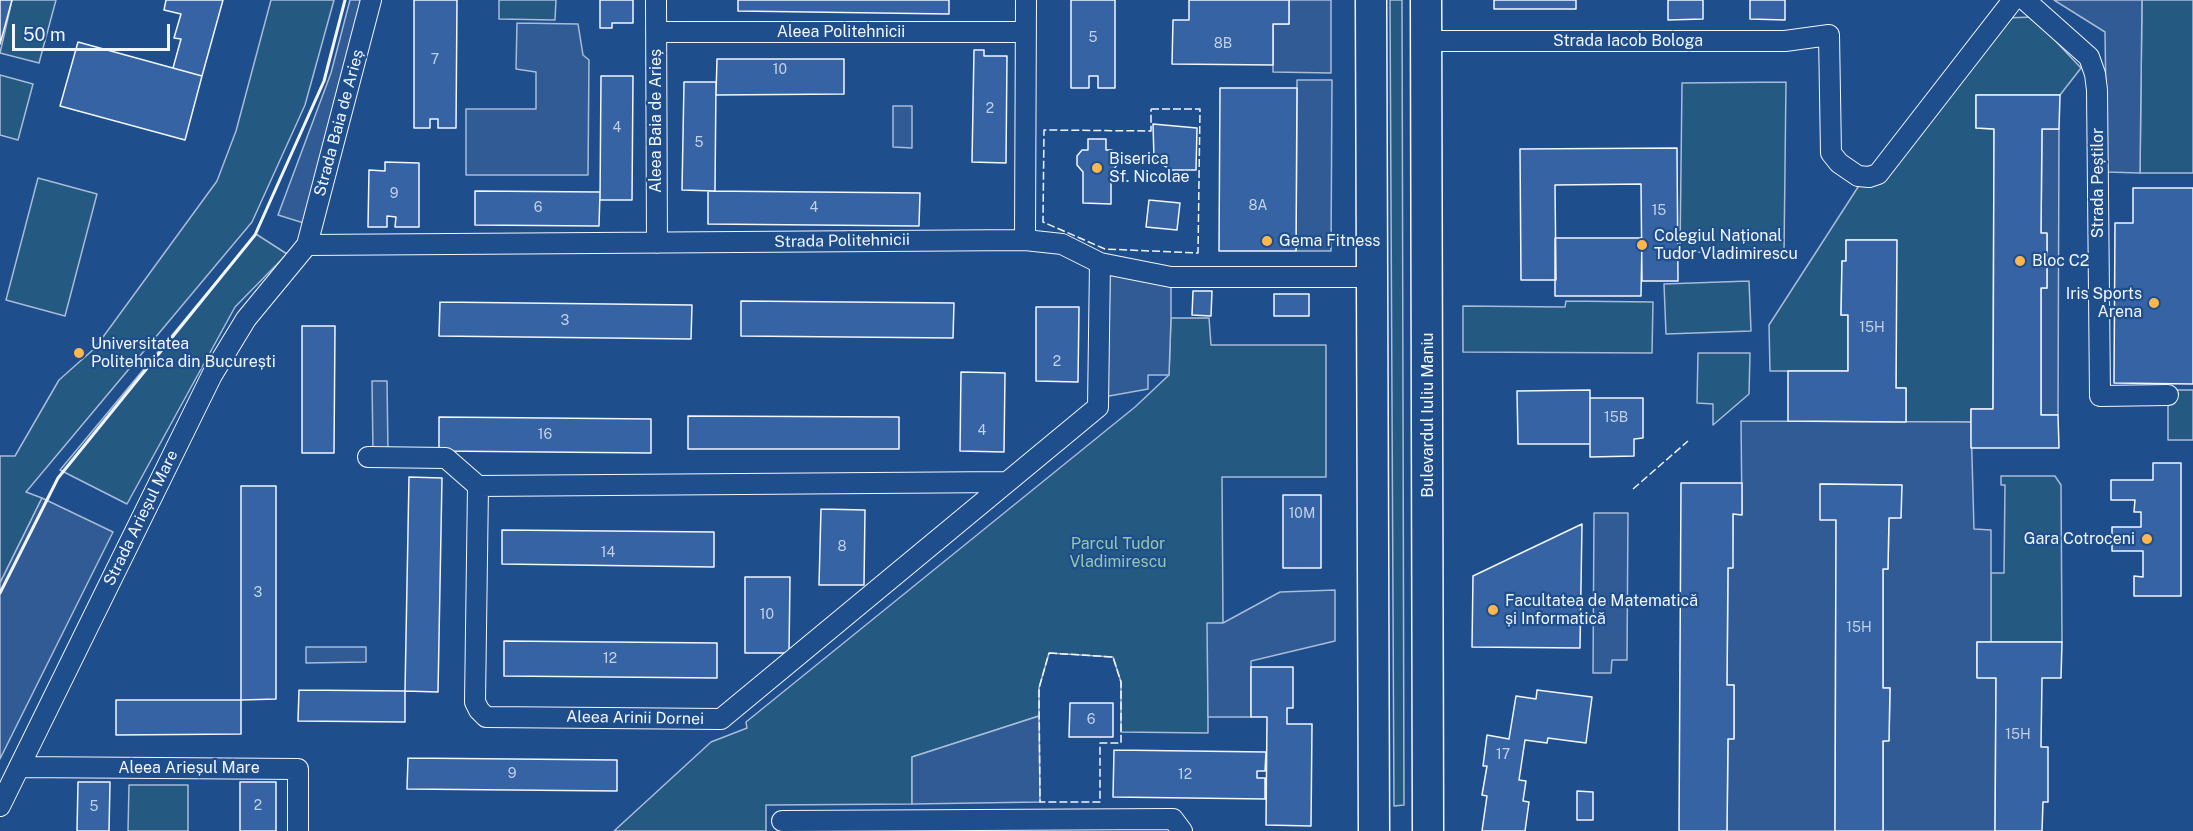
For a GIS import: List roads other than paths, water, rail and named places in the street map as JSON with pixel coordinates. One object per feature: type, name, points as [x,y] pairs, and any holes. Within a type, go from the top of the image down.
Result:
[{"type":"main road","points":[[1371,0],[1374,831]]},
{"type":"main road","name":"Bulevardul Iuliu Maniu","points":[[1426,0],[1428,831]]},
{"type":"street","name":"Strada Baia de Arieș","points":[[307,245],[371,0]]},
{"type":"street","name":"Aleea Baia de Arieș","points":[[656,0],[657,243]]},
{"type":"street","points":[[1025,240],[1026,0]]},
{"type":"street","name":"Strada Iacob Bologa","points":[[1426,41],[1785,41],[1829,35],[1831,153],[1839,163],[1858,176],[1869,177],[1878,174],[2013,0]]},
{"type":"street","name":"Strada Peștilor","points":[[2025,0],[2089,57],[2095,74],[2100,396],[2168,395]]},
{"type":"street","name":"Aleea Politehnicii","points":[[656,32],[1026,32]]},
{"type":"street","name":"Strada Politehnicii","points":[[307,245],[1025,240],[1062,244],[1100,263],[1171,277],[1372,277]]},
{"type":"street","name":"Strada Arieșul Mare","points":[[0,806],[212,375],[246,319],[307,245]]},
{"type":"street","name":"Aleea Arinii Dornei","points":[[478,486],[475,702],[486,717],[721,719],[1098,407],[1100,263]]},
{"type":"street","points":[[368,457],[446,458],[478,486],[1005,482]]},
{"type":"street","name":"Aleea Arieșul Mare","points":[[19,767],[298,769],[298,831]]},
{"type":"street","points":[[782,821],[1173,819],[1182,831]]},
{"type":"place","name":"Biserica Sf. Nicolae","points":[[1097,168]]},
{"type":"place","name":"Gema Fitness","points":[[1267,241]]},
{"type":"place","name":"Colegiul Național Tudor Vladimirescu","points":[[1642,245]]},
{"type":"place","name":"Bloc C2","points":[[2020,261]]},
{"type":"place","name":"Iris Sports Arena","points":[[2154,303]]},
{"type":"place","name":"Universitatea Politehnica din București","points":[[79,353]]},
{"type":"place","name":"Gara Cotroceni","points":[[2147,539]]},
{"type":"place","name":"Facultatea de Matematică și Informatică","points":[[1493,610]]},
{"type":"park label","name":"Parcul Tudor Vladimirescu","points":[[1118,553]]}]
